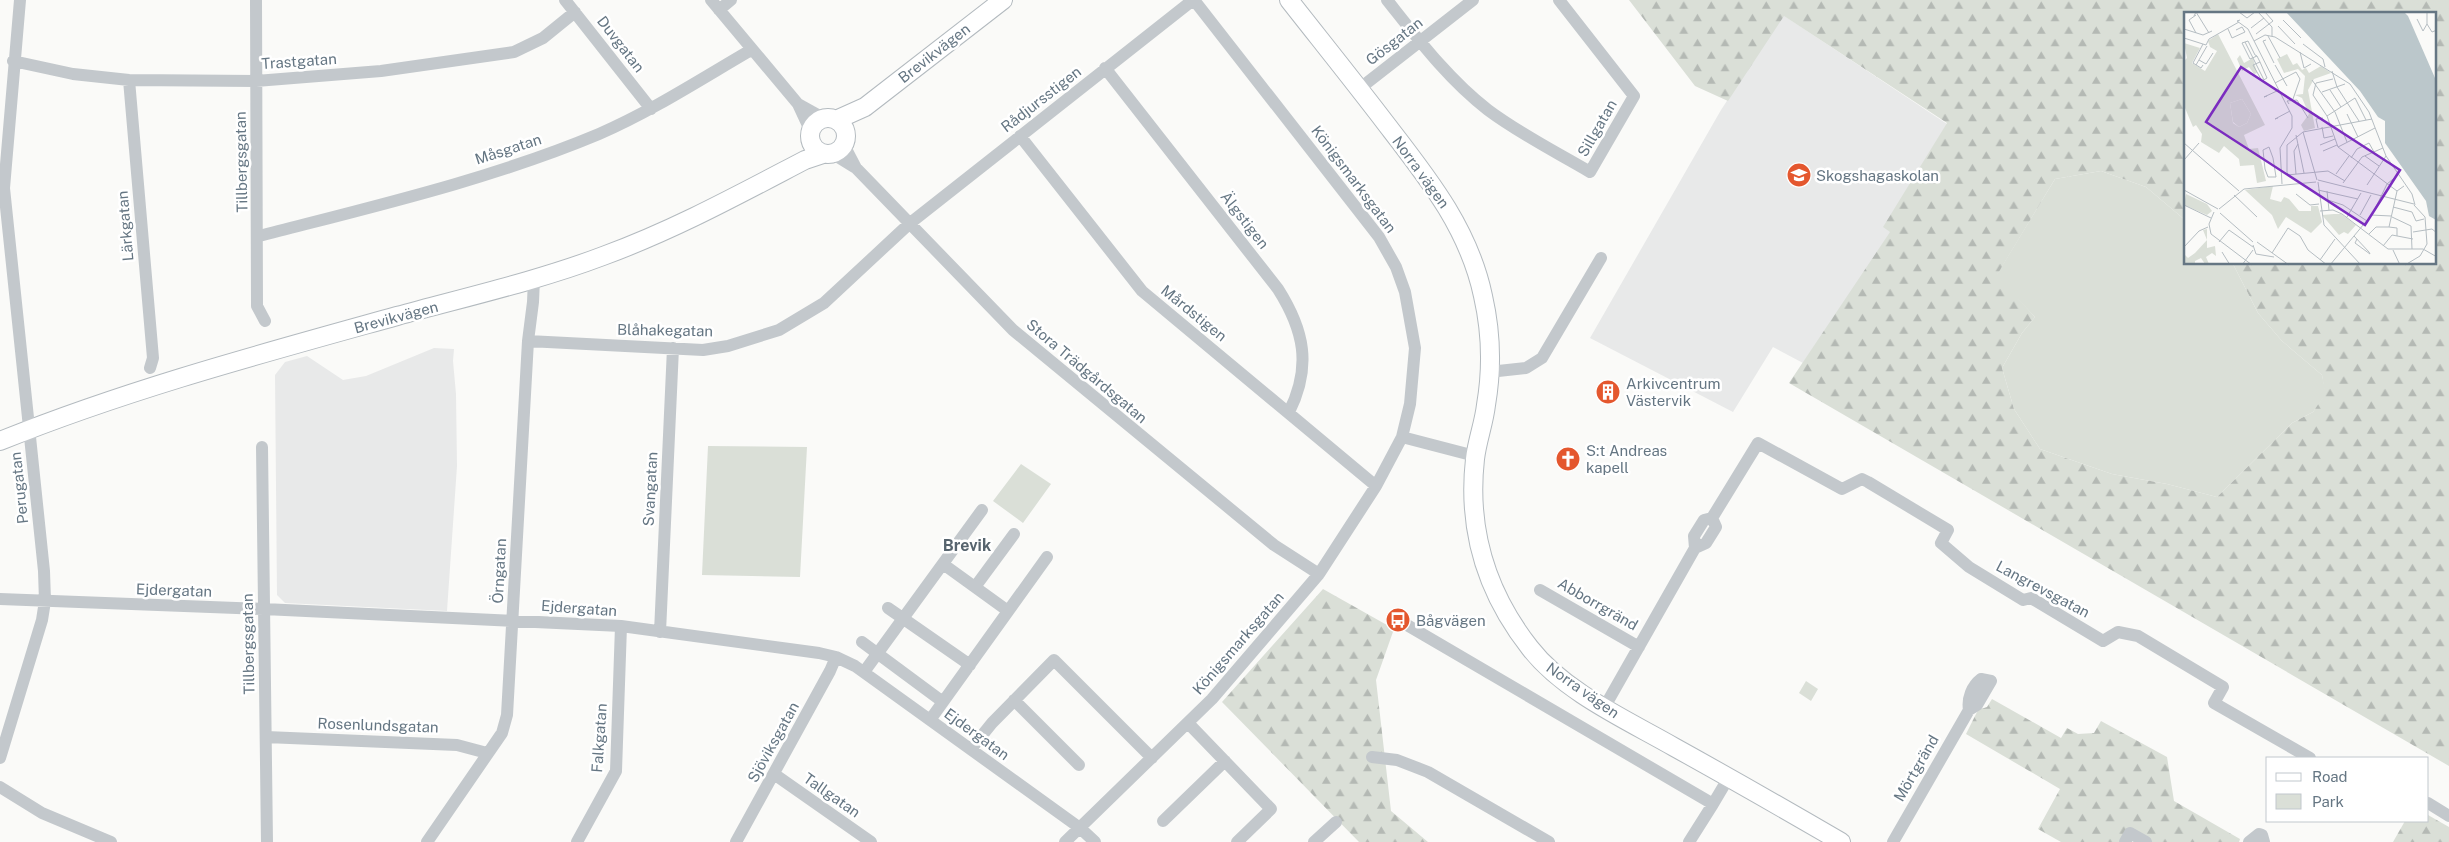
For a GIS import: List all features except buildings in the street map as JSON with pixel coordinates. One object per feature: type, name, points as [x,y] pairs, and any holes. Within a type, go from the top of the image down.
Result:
[{"type":"street","name":"Perugatan","points":[[0,758],[42,620],[45,601],[44,571],[4,188],[3,160],[20,0]]},
{"type":"street","name":"Tillbergsgatan","points":[[256,0],[258,306],[265,321]]},
{"type":"street","name":"Duvgatan","points":[[565,0],[651,109]]},
{"type":"street","points":[[731,0],[715,5],[798,104],[811,134],[814,147],[837,147],[843,126],[798,104]]},
{"type":"street","name":"Brevikvägen","points":[[0,441],[28,429],[238,360],[534,279],[602,257],[699,217],[783,172],[837,147],[865,107],[1003,0]]},
{"type":"street","name":"Rådjursstigen","points":[[909,224],[1105,68],[1194,0]]},
{"type":"street","name":"Königsmarksgatan","points":[[1065,842],[1212,699],[1319,574],[1376,486],[1402,437],[1412,394],[1415,348],[1412,320],[1396,267],[1379,237],[1194,0]]},
{"type":"street","name":"Norra vägen","points":[[1289,0],[1436,188],[1464,239],[1475,266],[1488,324],[1489,372],[1486,405],[1475,456],[1473,512],[1476,538],[1492,588],[1504,611],[1531,651],[1566,682],[1604,708],[1841,842]]},
{"type":"street","points":[[1387,0],[1419,42]]},
{"type":"street","name":"Gösgatan","points":[[1359,89],[1473,0]]},
{"type":"street","name":"Sillgatan","points":[[1419,42],[1444,70],[1488,110],[1515,129],[1590,172],[1634,96],[1559,0]]},
{"type":"street","name":"Trastgatan","points":[[13,61],[73,74],[130,80],[256,80],[381,71],[495,56],[528,46],[543,38],[575,12]]},
{"type":"street","name":"Måsgatan","points":[[258,236],[470,178],[535,158],[599,134],[651,109],[751,50]]},
{"type":"street","name":"Älgstigen","points":[[1105,68],[1278,288],[1289,306],[1297,324],[1303,361],[1298,394],[1289,412]]},
{"type":"street","name":"Lärkgatan","points":[[130,80],[153,358],[150,368]]},
{"type":"street","name":"Brevikvägen","points":[[830,120],[865,107]]},
{"type":"street","points":[[811,134],[814,126],[830,120]]},
{"type":"street","name":"Brevikvägen","points":[[783,172],[811,134]]},
{"type":"street","name":"Mårdstigen","points":[[1020,136],[1142,291],[1376,486]]},
{"type":"street","name":"Stora Trädgårdsgatan","points":[[837,147],[1013,330],[1274,546],[1319,574]]},
{"type":"street","name":"Blåhakegatan","points":[[528,341],[703,350],[756,339],[786,326],[824,303],[909,224]]},
{"type":"street","points":[[1489,372],[1526,368],[1542,358],[1601,258]]},
{"type":"street","name":"Örngatan","points":[[427,842],[502,733],[507,715],[528,341],[534,279]]},
{"type":"street","name":"Svangatan","points":[[660,632],[673,348]]},
{"type":"street","points":[[1402,437],[1475,456]]},
{"type":"street","name":"Langrevsgatan","points":[[1712,518],[1758,443],[1842,489],[1862,479],[1948,530],[1941,543],[1969,567],[2023,600],[2031,598],[2103,641],[2118,632],[2138,636],[2223,687],[2214,703],[2308,757]]},
{"type":"street","name":"Tillbergsgatan","points":[[262,446],[267,842]]},
{"type":"street","points":[[864,672],[982,510]]},
{"type":"street","name":"Abborrgränd","points":[[1604,708],[1695,548],[1706,542],[1716,527],[1712,518]]},
{"type":"street","points":[[975,587],[1014,534]]},
{"type":"street","points":[[930,720],[1047,557]]},
{"type":"street","points":[[943,564],[1008,611]]},
{"type":"street","name":"Abborrgränd","points":[[1540,590],[1639,647]]},
{"type":"street","name":"Ejdergatan","points":[[0,599],[621,626],[819,653],[836,657],[864,672],[1080,828],[1094,842]]},
{"type":"street","points":[[888,608],[970,665]]},
{"type":"street","points":[[1395,618],[1714,804]]},
{"type":"street","name":"Falkgatan","points":[[577,842],[616,771],[621,626]]},
{"type":"street","points":[[862,642],[943,702]]},
{"type":"street","name":"Sjöviksgatan","points":[[736,842],[836,657]]},
{"type":"street","points":[[971,750],[1014,700],[1054,660],[1152,758]]},
{"type":"street","points":[[1014,700],[1079,765]]},
{"type":"street","name":"Mörtgränd","points":[[1893,842],[1969,710]]},
{"type":"street","points":[[1188,723],[1271,809],[1237,842]]},
{"type":"street","name":"Rosenlundsgatan","points":[[266,737],[457,745],[488,753]]},
{"type":"street","points":[[1372,757],[1397,760],[1428,772],[1549,842]]},
{"type":"street","points":[[1163,820],[1224,761]]},
{"type":"street","name":"Tallgatan","points":[[774,774],[871,842]]},
{"type":"street","points":[[1689,842],[1729,777]]},
{"type":"street","points":[[0,787],[42,813],[111,842]]},
{"type":"street","points":[[2429,804],[2449,816]]},
{"type":"street","points":[[1314,842],[1336,822]]},
{"type":"street","points":[[2125,842],[2130,833],[2146,842]]},
{"type":"street","points":[[2249,842],[2259,834],[2262,835],[2264,842]]},
{"type":"shaded area","name":"Skogshagaskolan","points":[[1783,15],[1947,124],[1884,227],[1891,232],[1803,363],[1773,347],[1733,412],[1590,338],[1721,110]]},
{"type":"shaded area","points":[[434,348],[454,349],[457,466],[447,611],[285,603],[277,595],[275,375],[285,362],[307,356],[343,380],[366,376]]},
{"type":"green space","points":[[1629,0],[2449,0],[2449,766],[1789,383],[1890,232],[1883,227],[1947,123],[1784,16],[1728,101],[1695,86]]},
{"type":"green space","points":[[2101,171],[2146,187],[2184,219],[2184,265],[2234,265],[2258,313],[2282,341],[2322,375],[2326,394],[2313,412],[2292,423],[2217,497],[2167,484],[2112,474],[2040,449],[2014,409],[2002,368],[2022,333],[2035,317],[1996,276],[2055,179]]},
{"type":"green space","points":[[708,446],[807,447],[800,577],[702,575]]},
{"type":"green space","points":[[1021,464],[1051,484],[1023,523],[993,501]]},
{"type":"green space","points":[[1323,589],[1394,629],[1376,680],[1391,811],[1428,842],[1359,842],[1222,702]]},
{"type":"green space","points":[[1806,681],[1818,689],[1811,701],[1799,693]]},
{"type":"green space","points":[[1992,699],[2061,738],[2067,728],[2078,734],[2094,733],[2101,721],[2167,757],[2174,801],[2240,839],[2239,842],[2152,842],[2128,829],[2119,842],[2061,842],[2038,829],[2060,789],[1966,734],[1978,710],[1987,707]]},
{"type":"green space","points":[[2429,816],[2449,827],[2449,842],[2393,842],[2404,822],[2429,822]]},
{"type":"place","name":"Skogshagaskolan","points":[[1799,175]]},
{"type":"place","name":"Arkivcentrum Västervik","points":[[1608,392]]},
{"type":"place","name":"S:t Andreas kapell","points":[[1568,459]]},
{"type":"place","name":"Bågvägen","points":[[1398,620]]},
{"type":"district","name":"Brevik","points":[[967,545]]}]
